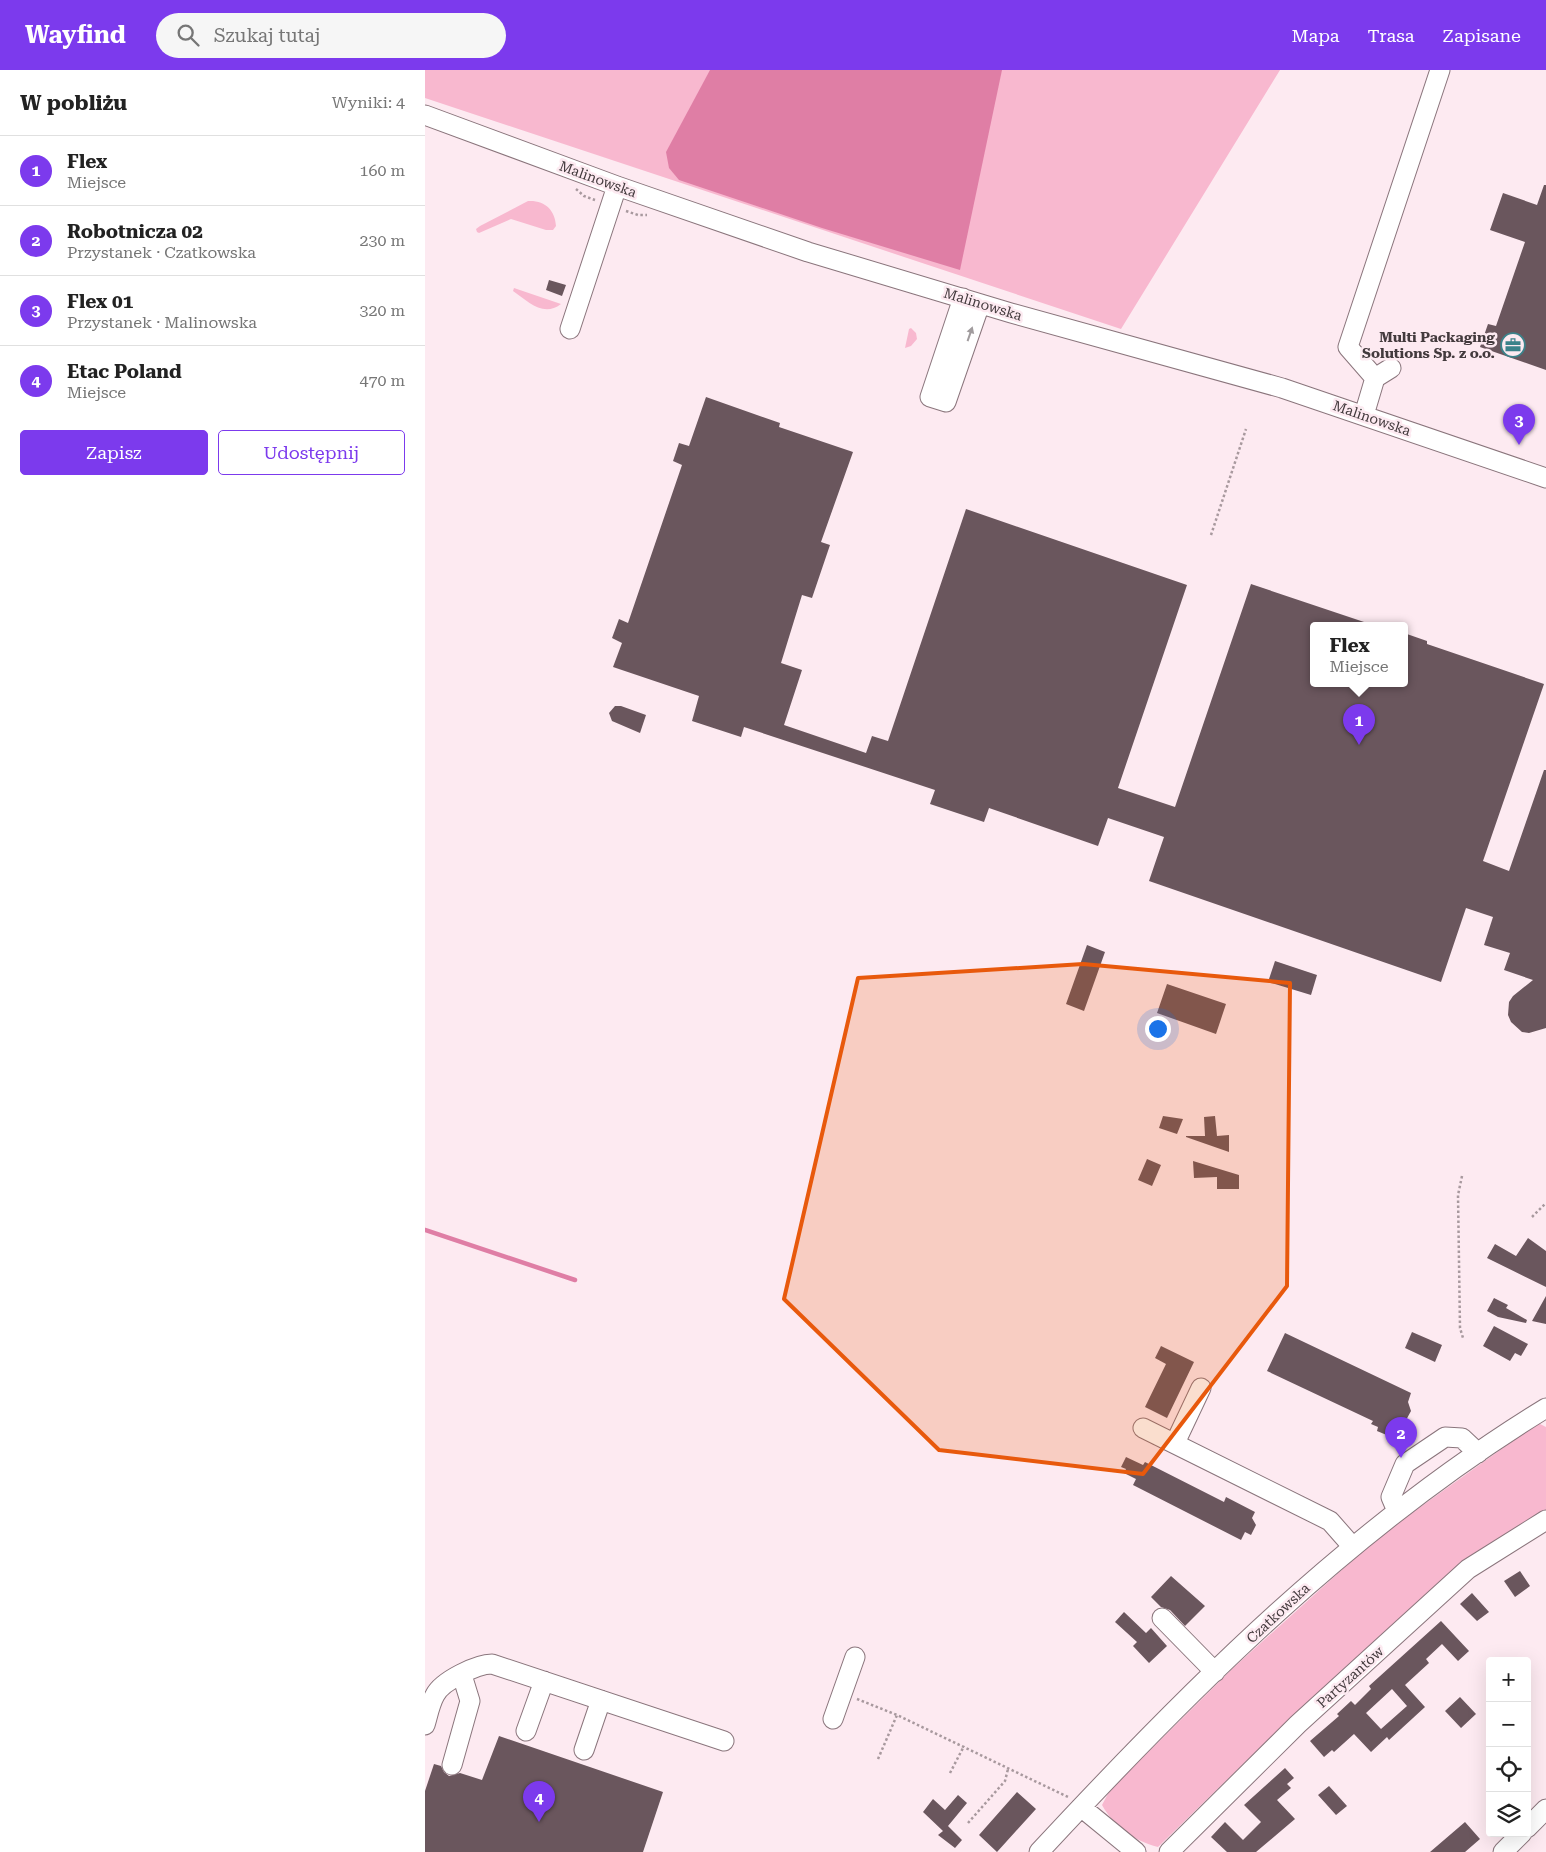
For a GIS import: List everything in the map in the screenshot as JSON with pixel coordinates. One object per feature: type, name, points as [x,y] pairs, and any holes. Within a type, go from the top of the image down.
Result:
[{"type":"street","points":[[1375,378],[1348,347],[1440,70]]},
{"type":"street","name":"Malinowska","points":[[425,115],[617,186],[808,252],[972,301],[1233,372],[1546,478]]},
{"type":"street","points":[[570,329],[617,186]]},
{"type":"street","points":[[949,368],[972,301]]},
{"type":"street","points":[[1364,415],[1375,378],[1391,368]]},
{"type":"street","points":[[1175,1443],[1201,1388]]},
{"type":"street","name":"Czatkowska","points":[[1039,1852],[1215,1672],[1352,1546],[1478,1453],[1546,1408]]},
{"type":"street","points":[[1143,1428],[1330,1521],[1352,1546]]},
{"type":"street","points":[[1397,1511],[1391,1497],[1405,1464],[1445,1437],[1463,1438],[1478,1453]]},
{"type":"street","name":"Partyzantów","points":[[1169,1852],[1298,1724],[1468,1569],[1546,1520]]},
{"type":"street","points":[[1162,1618],[1215,1672]]},
{"type":"street","points":[[833,1719],[855,1657]]},
{"type":"street","points":[[425,1724],[435,1694],[441,1687],[482,1664],[492,1664],[724,1741]]},
{"type":"street","points":[[452,1765],[470,1701],[462,1674]]},
{"type":"street","points":[[526,1731],[543,1681]]},
{"type":"street","points":[[584,1750],[601,1700]]},
{"type":"street","points":[[1081,1807],[1136,1852]]},
{"type":"street","points":[[1531,1824],[1546,1809]]},
{"type":"street","points":[[1503,1852],[1518,1837]]},
{"type":"path","points":[[1211,535],[1246,429]]},
{"type":"path","points":[[1462,1176],[1458,1195],[1460,1328],[1463,1338]]},
{"type":"path","points":[[1532,1217],[1546,1202]]},
{"type":"path","points":[[842,1693],[897,1715],[965,1746],[1008,1769],[1061,1792],[1081,1807]]},
{"type":"path","points":[[879,1759],[897,1715]]},
{"type":"path","points":[[951,1773],[965,1746]]},
{"type":"path","points":[[967,1823],[1005,1781],[1008,1769]]},
{"type":"highlighted area","points":[[1083,964],[1290,983],[1287,1286],[1143,1474],[939,1450],[784,1299],[858,978]]},
{"type":"shaded area","points":[[425,70],[1280,70],[1121,329],[425,98]]},
{"type":"shaded area","points":[[710,70],[1002,70],[960,270],[822,228],[679,180],[669,168],[666,152]]},
{"type":"shaded area","points":[[528,201],[539,202],[548,207],[554,215],[556,226],[553,230],[546,230],[511,219],[479,233],[477,232],[476,229],[480,226]]},
{"type":"shaded area","points":[[514,288],[561,304],[548,309],[536,307],[513,291]]},
{"type":"shaded area","points":[[911,328],[916,333],[917,339],[911,346],[905,348],[909,329]]},
{"type":"shaded area","points":[[1538,1423],[1546,1427],[1546,1512],[1358,1657],[1279,1729],[1158,1847],[1133,1837],[1119,1827],[1102,1805],[1110,1790],[1232,1669],[1377,1538]]},
{"type":"building","points":[[1544,185],[1546,185],[1546,370],[1480,347],[1488,324],[1496,326],[1525,242],[1490,230],[1503,193],[1537,205]]},
{"type":"building","points":[[549,280],[566,285],[562,296],[546,290]]},
{"type":"building","points":[[706,397],[780,423],[779,427],[853,452],[821,542],[830,545],[812,598],[802,595],[781,663],[802,670],[784,725],[866,753],[872,736],[888,741],[966,509],[1187,585],[1118,788],[1175,807],[1251,584],[1364,622],[1310,622],[1310,687],[1408,687],[1408,634],[1427,641],[1427,644],[1544,684],[1483,861],[1509,871],[1544,770],[1546,770],[1546,1028],[1529,1033],[1522,1032],[1511,1022],[1508,1015],[1509,1002],[1513,996],[1533,980],[1504,970],[1510,953],[1484,945],[1493,917],[1466,908],[1441,982],[1149,881],[1164,837],[1108,818],[1098,846],[989,808],[984,822],[930,804],[935,790],[744,727],[741,737],[692,721],[699,696],[613,667],[622,643],[612,638],[619,619],[628,623],[682,465],[673,461],[679,443],[689,446]]},
{"type":"building","points":[[615,706],[621,706],[646,715],[640,733],[612,721],[609,713]]},
{"type":"building","points":[[1087,945],[1105,952],[1084,1011],[1066,1004]]},
{"type":"building","points":[[1275,961],[1317,975],[1311,995],[1268,982]]},
{"type":"building","points":[[1167,984],[1226,1004],[1216,1034],[1157,1013]]},
{"type":"building","points":[[1163,1116],[1183,1119],[1177,1134],[1159,1128]]},
{"type":"building","points":[[1215,1116],[1217,1136],[1229,1135],[1229,1152],[1186,1137],[1205,1136],[1204,1117]]},
{"type":"building","points":[[1147,1159],[1161,1165],[1152,1186],[1138,1180]]},
{"type":"building","points":[[1193,1161],[1239,1175],[1239,1189],[1217,1189],[1217,1177],[1194,1178]]},
{"type":"building","points":[[1528,1238],[1546,1251],[1546,1287],[1487,1258],[1495,1244],[1516,1256]]},
{"type":"building","points":[[1546,1296],[1546,1324],[1532,1321]]},
{"type":"building","points":[[1494,1298],[1508,1305],[1506,1308],[1527,1320],[1526,1323],[1498,1317],[1487,1311]]},
{"type":"building","points":[[1494,1326],[1528,1344],[1521,1356],[1515,1353],[1510,1361],[1483,1346]]},
{"type":"building","points":[[1412,1332],[1442,1345],[1435,1362],[1405,1348]]},
{"type":"building","points":[[1285,1333],[1411,1393],[1408,1402],[1411,1411],[1405,1422],[1394,1426],[1389,1436],[1377,1431],[1378,1427],[1371,1424],[1373,1421],[1267,1371]]},
{"type":"building","points":[[1161,1346],[1194,1362],[1167,1418],[1145,1407],[1166,1364],[1155,1358]]},
{"type":"building","points":[[1126,1457],[1143,1465],[1145,1462],[1224,1502],[1226,1497],[1255,1512],[1252,1518],[1256,1525],[1251,1535],[1245,1532],[1241,1540],[1133,1485],[1136,1479],[1124,1473],[1126,1469],[1121,1467]]},
{"type":"building","points":[[1520,1571],[1530,1586],[1515,1597],[1504,1581]]},
{"type":"building","points":[[1171,1576],[1205,1606],[1185,1626],[1170,1610],[1161,1607],[1151,1597]]},
{"type":"building","points":[[1472,1593],[1489,1612],[1477,1621],[1460,1604]]},
{"type":"building","points":[[1124,1612],[1146,1633],[1151,1628],[1167,1646],[1149,1663],[1133,1646],[1137,1642],[1115,1622]]},
{"type":"building","points":[[1441,1621],[1469,1651],[1458,1661],[1442,1644],[1426,1659],[1429,1663],[1405,1685],[1425,1707],[1389,1740],[1387,1737],[1371,1752],[1354,1734],[1334,1752],[1332,1750],[1324,1757],[1310,1741],[1339,1716],[1337,1714],[1351,1701],[1355,1705],[1371,1689],[1369,1686]],"holes":[[[1392,1689],[1407,1706],[1381,1729],[1366,1713]]]},
{"type":"building","points":[[1460,1697],[1476,1714],[1461,1728],[1445,1711]]},
{"type":"building","points":[[499,1736],[663,1792],[643,1852],[425,1852],[425,1791],[434,1764],[441,1766],[449,1776],[460,1773],[482,1780]]},
{"type":"building","points":[[1285,1768],[1294,1778],[1287,1784],[1291,1788],[1277,1800],[1295,1819],[1256,1852],[1227,1852],[1211,1837],[1225,1822],[1243,1840],[1261,1822],[1244,1805]]},
{"type":"building","points":[[1329,1786],[1347,1806],[1336,1815],[1318,1795]]},
{"type":"building","points":[[1017,1792],[1036,1809],[997,1852],[979,1835]]},
{"type":"building","points":[[958,1795],[967,1803],[948,1826],[962,1840],[955,1848],[938,1835],[943,1831],[923,1812],[933,1799],[945,1810]]},
{"type":"building","points":[[1465,1822],[1480,1839],[1465,1852],[1430,1852]]},
{"type":"waterway","points":[[425,1230],[575,1280]]},
{"type":"place","name":"Multi Packaging Solutions Sp. z o.o.","points":[[1513,345]]},
{"type":"place","name":"Flex 01","points":[[1519,445]]},
{"type":"place","name":"Flex","points":[[1359,745]]},
{"type":"place","name":"Robotnicza 02","points":[[1401,1458]]},
{"type":"place","name":"Etac Poland","points":[[539,1822]]}]
